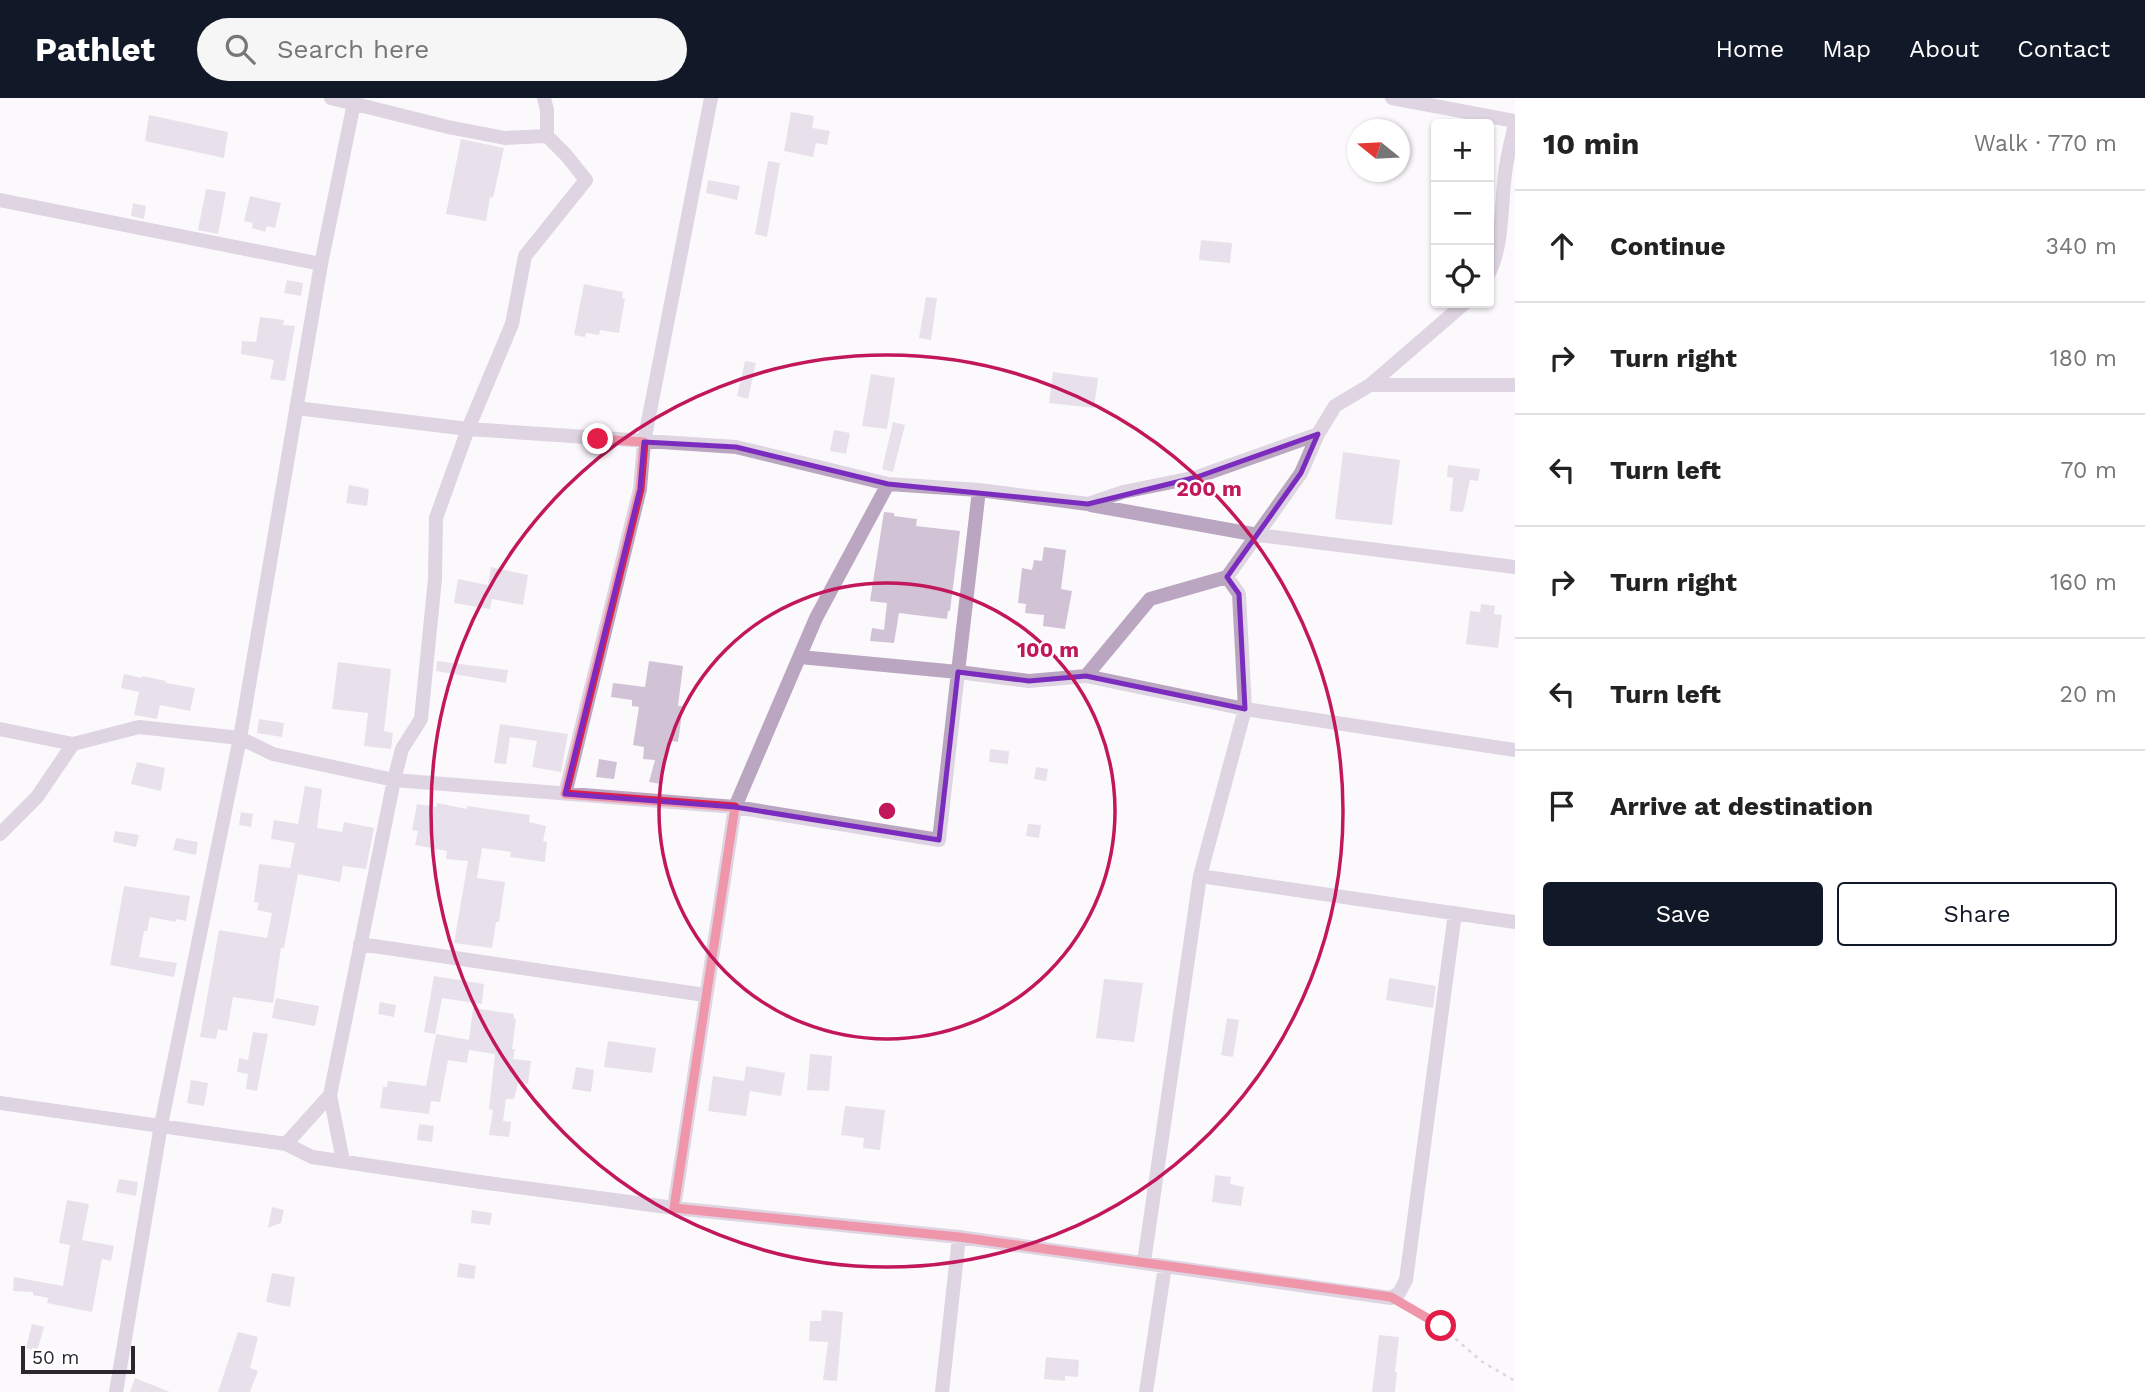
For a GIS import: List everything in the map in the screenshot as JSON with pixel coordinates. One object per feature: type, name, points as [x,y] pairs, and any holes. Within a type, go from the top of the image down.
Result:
[{"type":"street","points":[[331,98],[354,100],[448,127],[505,138],[547,136]]},
{"type":"street","points":[[343,1161],[330,1095],[394,780],[402,749],[421,719],[435,579],[436,518],[468,429],[512,324],[524,256],[586,180],[547,136],[544,98]]},
{"type":"street","points":[[565,794],[640,489],[644,442],[712,98]]},
{"type":"street","points":[[1392,98],[1515,123],[1494,260]]},
{"type":"street","points":[[116,1392],[161,1125],[240,738],[321,264],[354,100]]},
{"type":"street","points":[[0,200],[321,264]]},
{"type":"street","points":[[1086,676],[1150,600],[1227,577],[1301,473],[1318,434],[1335,405],[1370,385],[1459,308]]},
{"type":"street","points":[[1370,385],[1515,385]]},
{"type":"street","points":[[296,408],[468,429],[736,447],[888,484],[979,490],[1088,505],[1258,535],[1515,567]]},
{"type":"street","points":[[1088,505],[1123,492],[1197,477],[1318,434]]},
{"type":"street","points":[[674,1208],[735,807],[816,618],[888,484]]},
{"type":"street","points":[[0,729],[73,744],[139,727],[240,738],[274,754],[394,780],[735,807],[939,841],[979,490]]},
{"type":"street","points":[[1143,1262],[1200,876],[1245,709],[1239,594],[1227,577]]},
{"type":"street","points":[[800,657],[1029,681],[1086,676],[1245,709],[1515,750]]},
{"type":"street","points":[[0,834],[37,797],[73,744]]},
{"type":"street","points":[[1200,876],[1515,922]]},
{"type":"street","points":[[0,1103],[286,1144],[312,1157],[674,1208],[959,1237],[1391,1297],[1399,1293],[1406,1280],[1455,914]]},
{"type":"street","points":[[360,944],[705,995]]},
{"type":"street","points":[[286,1144],[330,1095]]},
{"type":"street","points":[[942,1392],[959,1237]]},
{"type":"street","points":[[1146,1392],[1165,1266]]},
{"type":"path","points":[[1391,1297],[1441,1326],[1481,1361],[1515,1381]]},
{"type":"highlighted area","points":[[1318,434],[1301,473],[1227,577],[1239,594],[1245,709],[1086,676],[1029,681],[958,672],[939,840],[735,807],[565,794],[640,489],[644,442],[736,447],[888,484],[1088,504],[1197,477]]},
{"type":"building","points":[[791,112],[814,116],[812,128],[830,131],[827,145],[816,143],[813,157],[784,151]]},
{"type":"building","points":[[149,115],[228,132],[224,158],[145,141]]},
{"type":"building","points":[[461,139],[504,148],[486,221],[446,214]]},
{"type":"building","points":[[768,161],[780,163],[767,237],[755,234]]},
{"type":"building","points":[[708,180],[740,186],[737,200],[706,193]]},
{"type":"building","points":[[206,189],[226,192],[218,234],[198,230]]},
{"type":"building","points":[[250,196],[281,203],[275,228],[267,226],[265,232],[252,228],[253,223],[244,221]]},
{"type":"building","points":[[133,203],[146,206],[144,219],[131,216]]},
{"type":"building","points":[[1201,240],[1232,243],[1230,263],[1199,260]]},
{"type":"building","points":[[287,280],[303,283],[301,296],[284,293]]},
{"type":"building","points":[[584,284],[623,292],[622,298],[625,299],[619,333],[600,330],[599,335],[574,335]]},
{"type":"building","points":[[926,297],[937,298],[931,340],[919,338]]},
{"type":"building","points":[[260,317],[284,320],[283,325],[295,326],[285,381],[270,379],[274,360],[241,354],[242,341],[256,342]]},
{"type":"building","points":[[745,361],[756,363],[748,399],[737,396]]},
{"type":"building","points":[[1053,372],[1098,378],[1094,408],[1049,403]]},
{"type":"building","points":[[871,374],[895,378],[887,429],[862,426]]},
{"type":"building","points":[[893,422],[905,425],[893,472],[882,469]]},
{"type":"building","points":[[834,430],[850,433],[846,454],[830,451]]},
{"type":"building","points":[[1343,452],[1400,460],[1392,525],[1335,519]]},
{"type":"building","points":[[1448,465],[1480,469],[1478,481],[1470,480],[1463,512],[1450,511],[1453,478],[1447,477]]},
{"type":"building","points":[[349,485],[369,489],[367,506],[346,503]]},
{"type":"building","points":[[884,512],[917,519],[916,526],[960,531],[947,619],[899,613],[894,643],[870,641],[872,628],[884,630],[887,603],[870,601]]},
{"type":"building","points":[[1044,547],[1066,550],[1061,589],[1072,591],[1065,629],[1043,626],[1044,615],[1025,613],[1026,604],[1018,603],[1022,568],[1032,570],[1034,560],[1042,561]]},
{"type":"building","points":[[491,567],[528,575],[523,605],[492,599],[490,609],[454,603],[458,579],[488,585]]},
{"type":"building","points":[[1481,604],[1495,606],[1494,614],[1502,615],[1498,648],[1466,644],[1470,611],[1480,612]]},
{"type":"building","points":[[437,661],[508,670],[506,683],[436,671]]},
{"type":"building","points":[[649,661],[683,666],[678,706],[683,706],[678,742],[671,741],[661,784],[649,782],[655,760],[643,759],[644,747],[633,745],[639,707],[632,706],[632,700],[611,697],[613,683],[645,687]]},
{"type":"building","points":[[338,662],[391,669],[384,731],[393,733],[391,749],[364,746],[368,713],[332,709]]},
{"type":"building","points":[[124,674],[195,688],[190,711],[160,705],[157,719],[134,715],[139,692],[121,688]]},
{"type":"building","points":[[259,719],[284,723],[282,737],[257,733]]},
{"type":"building","points":[[500,724],[568,734],[561,772],[532,767],[537,741],[510,737],[506,764],[494,763]]},
{"type":"building","points":[[990,749],[1009,751],[1008,764],[989,762]]},
{"type":"building","points":[[599,759],[617,762],[614,779],[596,777]]},
{"type":"building","points":[[137,762],[165,768],[161,791],[131,784]]},
{"type":"building","points":[[1036,767],[1048,769],[1046,781],[1034,779]]},
{"type":"building","points":[[305,786],[322,789],[317,828],[342,832],[344,822],[374,828],[366,869],[343,866],[340,882],[298,874],[284,948],[281,948],[273,1003],[233,997],[227,1031],[218,1029],[216,1039],[200,1037],[219,930],[267,938],[272,913],[257,910],[259,903],[254,902],[259,864],[290,868],[295,843],[271,839],[274,820],[298,824]]},
{"type":"building","points":[[437,803],[467,809],[467,806],[530,815],[529,822],[546,826],[543,841],[547,842],[545,862],[510,857],[511,852],[482,848],[477,878],[505,882],[492,948],[454,943],[468,861],[446,859],[447,851],[415,845],[418,831],[412,830],[417,804],[436,807]]},
{"type":"building","points":[[241,812],[253,814],[251,827],[239,825]]},
{"type":"building","points":[[1028,824],[1041,825],[1039,838],[1026,836]]},
{"type":"building","points":[[115,831],[139,835],[136,847],[113,842]]},
{"type":"building","points":[[176,838],[198,842],[196,855],[173,850]]},
{"type":"building","points":[[124,886],[190,896],[186,921],[150,917],[147,931],[144,931],[139,957],[177,963],[174,977],[110,965]]},
{"type":"building","points":[[434,976],[484,984],[482,1004],[442,998],[435,1034],[424,1032]]},
{"type":"building","points":[[1389,978],[1436,986],[1433,1008],[1386,1000]]},
{"type":"building","points":[[1104,979],[1143,983],[1134,1042],[1096,1038]]},
{"type":"building","points":[[276,998],[319,1006],[315,1026],[272,1018]]},
{"type":"building","points":[[380,1002],[396,1005],[394,1017],[378,1014]]},
{"type":"building","points":[[473,1008],[514,1014],[516,1019],[513,1059],[531,1061],[528,1084],[518,1083],[514,1099],[506,1099],[503,1121],[511,1122],[509,1137],[489,1135],[493,1110],[489,1109],[495,1054],[469,1050],[467,1063],[448,1060],[440,1102],[431,1101],[429,1114],[380,1108],[383,1087],[387,1087],[388,1081],[426,1086],[436,1034],[469,1040]]},
{"type":"building","points":[[1227,1018],[1239,1020],[1233,1057],[1221,1055]]},
{"type":"building","points":[[253,1032],[268,1034],[257,1091],[246,1089],[248,1074],[237,1072],[239,1058],[248,1060]]},
{"type":"building","points":[[608,1041],[656,1048],[652,1073],[604,1067]]},
{"type":"building","points":[[810,1054],[832,1056],[829,1091],[807,1090]]},
{"type":"building","points":[[746,1066],[785,1073],[781,1096],[750,1091],[746,1116],[708,1111],[713,1076],[744,1081]]},
{"type":"building","points":[[576,1067],[594,1070],[591,1092],[572,1089]]},
{"type":"building","points":[[191,1080],[208,1083],[204,1106],[187,1103]]},
{"type":"building","points":[[845,1106],[885,1110],[880,1150],[863,1148],[864,1138],[841,1135]]},
{"type":"building","points":[[419,1124],[434,1126],[432,1142],[417,1140]]},
{"type":"building","points":[[1215,1175],[1231,1177],[1230,1184],[1244,1187],[1241,1206],[1212,1202]]},
{"type":"building","points":[[119,1179],[138,1182],[136,1196],[116,1192]]},
{"type":"building","points":[[67,1200],[89,1204],[82,1240],[114,1246],[111,1261],[102,1259],[92,1312],[47,1303],[48,1298],[33,1295],[33,1292],[13,1291],[14,1277],[63,1286],[70,1245],[59,1243]]},
{"type":"building","points":[[272,1207],[284,1210],[281,1223],[268,1228]]},
{"type":"building","points":[[472,1210],[492,1213],[490,1225],[471,1223]]},
{"type":"building","points":[[459,1263],[476,1266],[474,1279],[457,1277]]},
{"type":"building","points":[[272,1273],[295,1277],[290,1307],[266,1302]]},
{"type":"building","points":[[822,1310],[843,1312],[837,1381],[823,1380],[828,1342],[809,1341],[810,1321],[821,1321]]},
{"type":"building","points":[[32,1324],[44,1327],[37,1351],[26,1348]]},
{"type":"building","points":[[238,1332],[258,1337],[250,1368],[258,1371],[250,1392],[218,1392]]},
{"type":"building","points":[[1379,1335],[1399,1337],[1395,1392],[1372,1392]]},
{"type":"building","points":[[1046,1357],[1079,1360],[1078,1377],[1065,1376],[1065,1381],[1044,1379]]},
{"type":"building","points":[[135,1378],[170,1392],[130,1392]]},
{"type":"route","points":[[598,439],[644,442],[640,489],[565,794],[735,807],[674,1208],[959,1237],[1391,1297],[1441,1326]]}]
